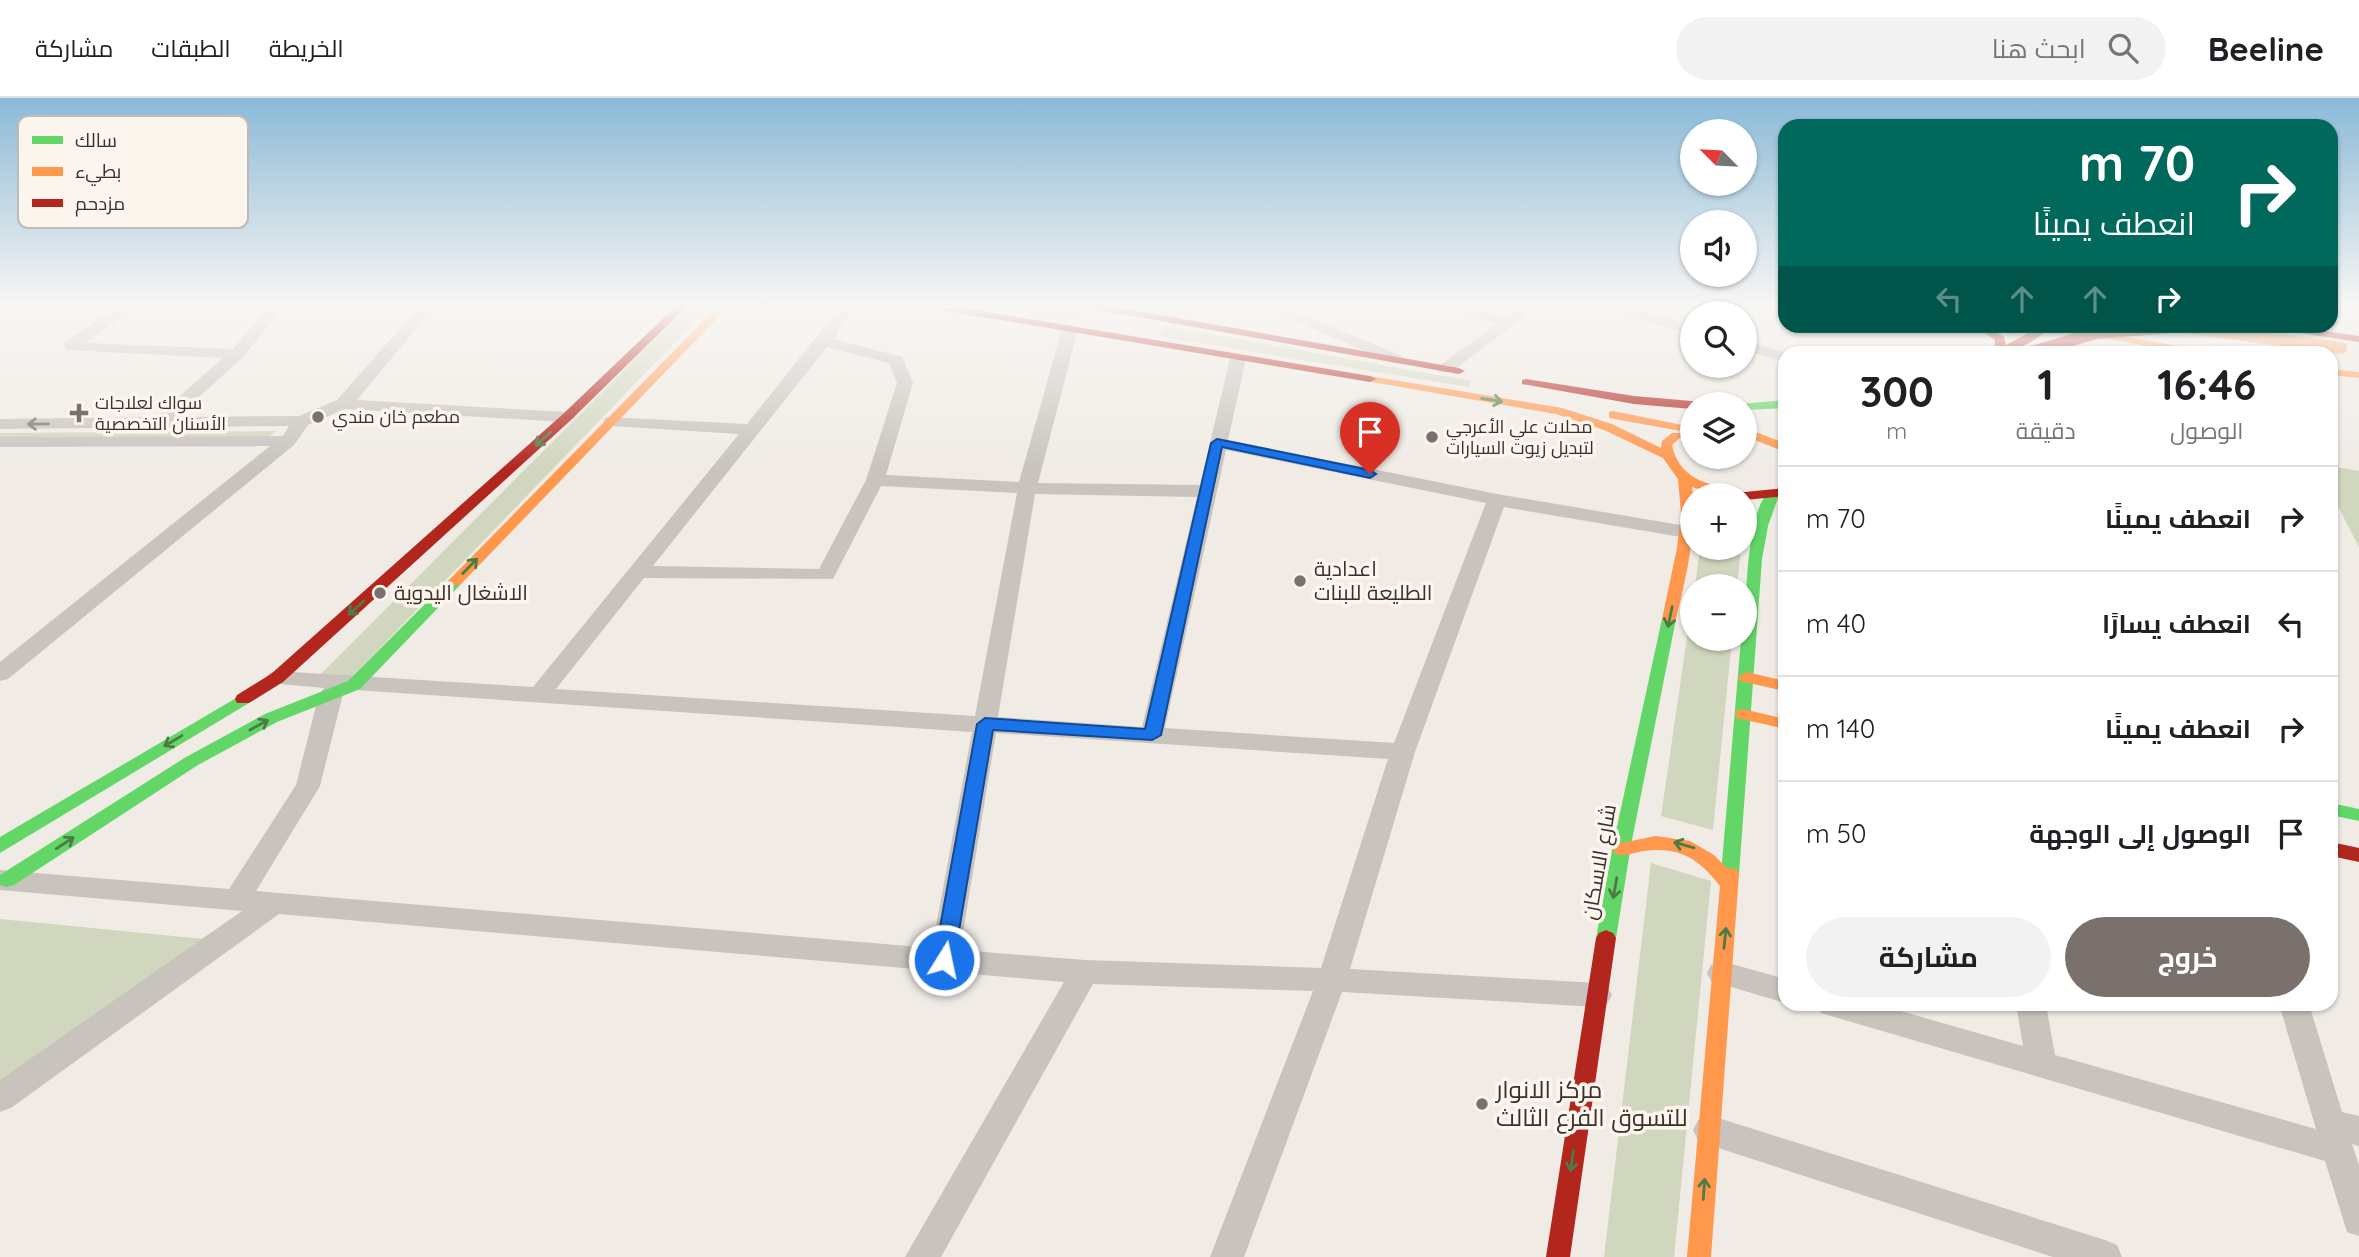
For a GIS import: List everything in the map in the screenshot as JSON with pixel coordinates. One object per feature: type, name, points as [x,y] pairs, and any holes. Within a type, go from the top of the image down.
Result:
[{"type":"main road","points":[[0,846],[277,678],[568,417],[625,361]]},
{"type":"main road","points":[[4,880],[192,761],[271,718],[342,689],[670,361]]},
{"type":"main road","points":[[1251,361],[1558,411],[1608,427],[1665,455],[1674,470],[1695,483]]},
{"type":"main road","points":[[1406,361],[1477,374]]},
{"type":"main road","points":[[2338,373],[2359,375]]},
{"type":"main road","points":[[1680,406],[1515,382],[1609,414],[1680,428]]},
{"type":"main road","points":[[1757,405],[1778,404]]},
{"type":"main road","points":[[1757,415],[1778,415]]},
{"type":"main road","points":[[1665,455],[1666,444],[1680,434]]},
{"type":"main road","points":[[1757,436],[1778,444]]},
{"type":"main road","name":"شارع الاسكان","points":[[1684,477],[1685,483]]},
{"type":"main road","points":[[1757,495],[1778,493]]},
{"type":"main road","points":[[1699,1257],[1757,542],[1778,495]]},
{"type":"main road","name":"شارع الاسكان","points":[[1558,1257],[1622,849],[1681,560]]},
{"type":"main road","points":[[1746,677],[1778,684]]},
{"type":"main road","points":[[1743,714],[1778,722]]},
{"type":"main road","points":[[2338,810],[2359,815]]},
{"type":"main road","points":[[1622,849],[1661,841],[1689,846],[1710,858],[1730,886]]},
{"type":"main road","points":[[2338,850],[2359,855]]},
{"type":"street","points":[[161,422],[229,361]]},
{"type":"street","points":[[0,424],[302,421],[342,404],[380,361]]},
{"type":"street","points":[[539,695],[807,361]]},
{"type":"street","points":[[638,572],[826,575],[875,480],[905,383],[896,361]]},
{"type":"street","points":[[944,960],[1027,488],[1062,361]]},
{"type":"street","points":[[1152,735],[1237,361]]},
{"type":"street","points":[[1445,369],[1456,361]]},
{"type":"street","points":[[342,404],[568,417]]},
{"type":"street","points":[[0,674],[288,441],[302,421]]},
{"type":"street","points":[[612,421],[752,430]]},
{"type":"street","points":[[0,442],[288,441]]},
{"type":"street","points":[[1217,443],[1497,500],[1680,531]]},
{"type":"street","points":[[875,480],[1027,488],[1206,491]]},
{"type":"street","points":[[1227,1257],[1332,980],[1403,752],[1497,500]]},
{"type":"street","points":[[277,678],[342,689],[539,695],[1403,752]]},
{"type":"street","points":[[237,900],[308,786],[342,689]]},
{"type":"street","points":[[4,880],[1084,972],[1332,980],[1597,995]]},
{"type":"street","points":[[0,1098],[274,902]]},
{"type":"street","points":[[922,1257],[1084,972]]},
{"type":"street","points":[[1721,973],[1778,989]]},
{"type":"street","points":[[1855,1011],[2041,1065],[2342,1135]]},
{"type":"street","points":[[2032,1011],[2041,1065]]},
{"type":"street","points":[[2297,1011],[2342,1135],[2359,1220]]},
{"type":"street","points":[[1709,1130],[2105,1257]]},
{"type":"green space","points":[[633,361],[657,361],[352,677],[319,676]]},
{"type":"green space","points":[[1310,361],[1361,361],[1471,381],[1469,387]]},
{"type":"green space","points":[[276,431],[265,440],[0,443],[0,433]]},
{"type":"green space","points":[[2338,467],[2359,471],[2359,547],[2338,506]]},
{"type":"green space","points":[[1698,560],[1740,560],[1738,574],[1697,574]]},
{"type":"green space","points":[[1685,651],[1731,651],[1713,830],[1661,816]]},
{"type":"green space","points":[[1651,863],[1711,881],[1674,1257],[1604,1257]]},
{"type":"green space","points":[[0,919],[204,939],[0,1081]]},
{"type":"traffic: fast","points":[[1757,405],[1778,404]]},
{"type":"traffic: fast","points":[[1730,874],[1755,559],[1761,526],[1772,495]]},
{"type":"traffic: fast","points":[[7,880],[192,761],[271,718],[354,685],[455,582]]},
{"type":"traffic: fast","points":[[1606,938],[1622,845],[1669,619]]},
{"type":"traffic: fast","points":[[0,846],[243,699]]},
{"type":"traffic: fast","points":[[2338,810],[2359,815]]},
{"type":"traffic: slow","points":[[455,582],[670,361]]},
{"type":"traffic: slow","points":[[2338,373],[2359,375]]},
{"type":"traffic: slow","points":[[1370,379],[1558,411],[1608,427],[1665,455]]},
{"type":"traffic: slow","points":[[1613,415],[1680,428]]},
{"type":"traffic: slow","points":[[1676,436],[1666,444],[1668,457],[1682,476],[1694,483]]},
{"type":"traffic: slow","points":[[1757,436],[1778,444]]},
{"type":"traffic: slow","points":[[1669,619],[1686,531],[1687,495],[1684,477]]},
{"type":"traffic: slow","points":[[1746,677],[1778,684]]},
{"type":"traffic: slow","points":[[1743,714],[1778,722]]},
{"type":"traffic: slow","points":[[1622,849],[1656,843],[1684,846],[1707,859],[1730,886]]},
{"type":"traffic: slow","points":[[1699,1257],[1730,874]]},
{"type":"traffic: jam","points":[[243,699],[277,678],[567,417],[625,361]]},
{"type":"traffic: jam","points":[[1263,361],[1370,379]]},
{"type":"traffic: jam","points":[[1403,361],[1459,371]]},
{"type":"traffic: jam","points":[[1526,382],[1634,400],[1680,404]]},
{"type":"traffic: jam","points":[[1757,495],[1778,493]]},
{"type":"traffic: jam","points":[[2338,850],[2359,855]]},
{"type":"traffic: jam","points":[[1558,1257],[1606,938]]},
{"type":"place","name":"سواك لعلاجات الأسنان التخصصية","points":[[79,413]]},
{"type":"place","name":"مطعم خان مندي","points":[[318,417]]},
{"type":"place","name":"محلات علي الأعرجي لتبديل زيوت السيارات","points":[[1432,437]]},
{"type":"place","name":"اعدادية الطليعة للبنات","points":[[1300,581]]},
{"type":"place","name":"الاشغال اليدوية","points":[[380,593]]},
{"type":"place","name":"مركز الانوار للتسوق الفرع الثالث","points":[[1482,1104]]},
{"type":"route","points":[[944,960],[985,724],[1152,735],[1217,443],[1370,474]]}]
